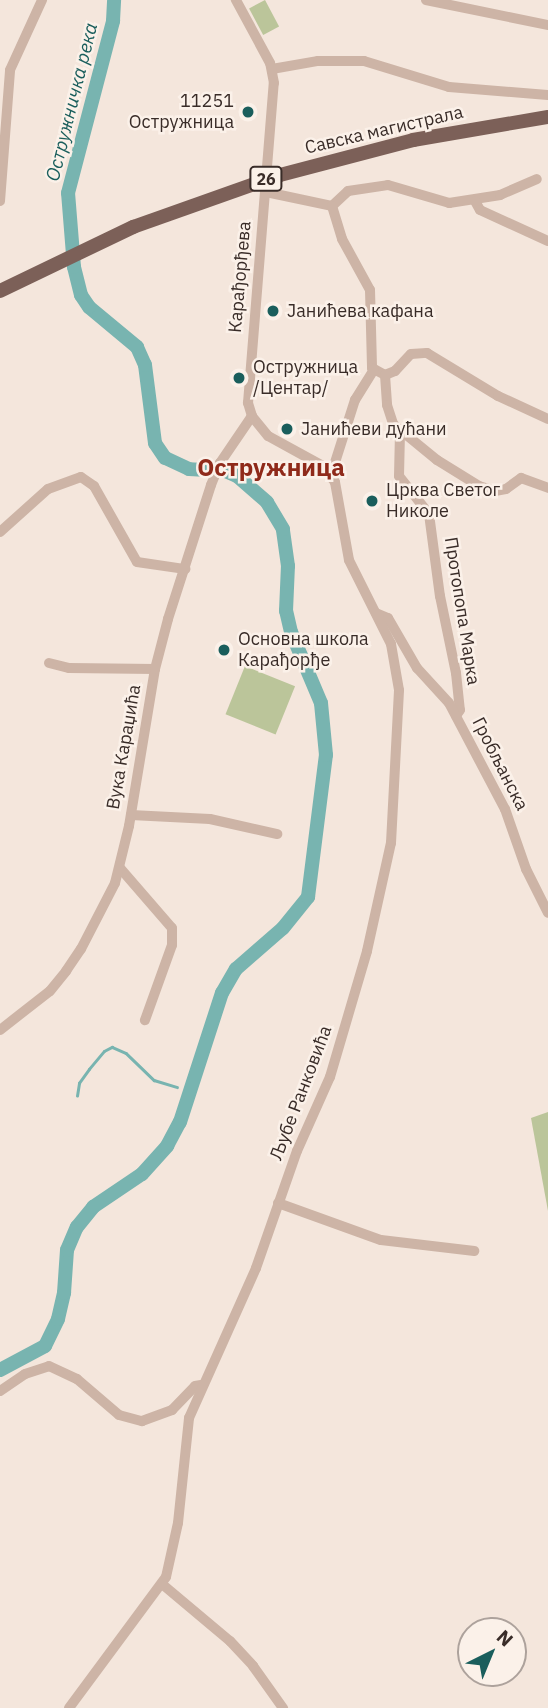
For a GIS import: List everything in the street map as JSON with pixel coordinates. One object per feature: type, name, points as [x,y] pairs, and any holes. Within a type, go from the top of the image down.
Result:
[{"type":"main road","name":"Савска магистрала","points":[[0,291],[133,226],[268,179],[413,141],[548,117]]},
{"type":"street","points":[[0,201],[10,70],[41,0]]},
{"type":"street","name":"Карађорђева","points":[[236,0],[272,69],[274,103],[248,398],[252,416]]},
{"type":"street","points":[[426,0],[548,24]]},
{"type":"street","points":[[272,69],[317,61],[364,61],[449,87],[548,95]]},
{"type":"street","points":[[266,192],[332,205],[352,190],[388,185],[444,203],[474,201],[500,195],[537,178]]},
{"type":"street","points":[[474,201],[480,210],[548,241]]},
{"type":"street","name":"Протопопа Марка","points":[[332,205],[342,239],[371,293],[379,373],[389,414],[400,432],[399,476],[429,514],[440,596],[456,673],[460,710],[456,716]]},
{"type":"street","points":[[252,416],[279,445],[321,465],[331,475],[364,382],[379,373],[396,372],[411,354],[427,353],[498,396],[548,419]]},
{"type":"street","name":"Вука Караџића","points":[[0,1030],[50,991],[66,971],[81,949],[120,868],[155,669],[211,485],[220,463],[252,416]]},
{"type":"street","points":[[400,432],[437,460],[486,488],[501,491],[522,478],[548,488]]},
{"type":"street","name":"Љубе Ранковића","points":[[69,1708],[162,1584],[168,1570],[178,1524],[189,1418],[201,1385],[252,1278],[278,1203],[337,1057],[367,951],[391,843],[399,678],[391,644],[349,560],[338,490],[331,475]]},
{"type":"street","points":[[0,532],[40,494],[81,477],[94,486],[137,562],[185,569]]},
{"type":"street","name":"Гробљанска","points":[[376,612],[388,618],[417,667],[456,716],[505,809],[526,869],[548,913]]},
{"type":"street","points":[[50,663],[69,668],[155,669]]},
{"type":"street","points":[[131,815],[210,818],[277,834]]},
{"type":"street","points":[[120,868],[172,928],[172,945],[145,1020]]},
{"type":"street","points":[[278,1203],[381,1240],[474,1251]]},
{"type":"street","points":[[0,1391],[25,1374],[49,1366],[77,1379],[119,1415],[142,1421],[172,1410],[195,1386],[201,1385]]},
{"type":"street","points":[[162,1584],[230,1641],[253,1665],[283,1708]]},
{"type":"green space","points":[[265,0],[279,26],[263,35],[249,8]]},
{"type":"green space","points":[[245,666],[295,686],[276,734],[226,714]]},
{"type":"green space","points":[[548,1112],[548,1211],[531,1118]]},
{"type":"waterway","name":"Остружничка река","points":[[0,1370],[45,1346],[58,1319],[64,1293],[67,1250],[77,1227],[93,1207],[142,1174],[167,1146],[180,1122],[222,993],[236,969],[283,928],[308,897],[326,755],[321,703],[291,632],[286,611],[288,566],[283,529],[267,502],[237,476],[225,471],[189,469],[165,458],[155,443],[145,365],[137,347],[89,307],[81,295],[74,267],[68,193],[113,21],[114,0]]},
{"type":"waterway","points":[[77,1096],[79,1083],[104,1051],[112,1047],[126,1053],[154,1080],[177,1087]]},
{"type":"place","name":"11251 Остружница","points":[[248,112]]},
{"type":"place","name":"Јанићева кафана","points":[[273,311]]},
{"type":"place","name":"Остружница /Центар/","points":[[239,378]]},
{"type":"place","name":"Јанићеви дућани","points":[[287,429]]},
{"type":"place","name":"Црква Светог Николе","points":[[372,501]]},
{"type":"place","name":"Основна школа Карађорђе","points":[[224,650]]},
{"type":"district","name":"Остружница","points":[[271,468]]}]
